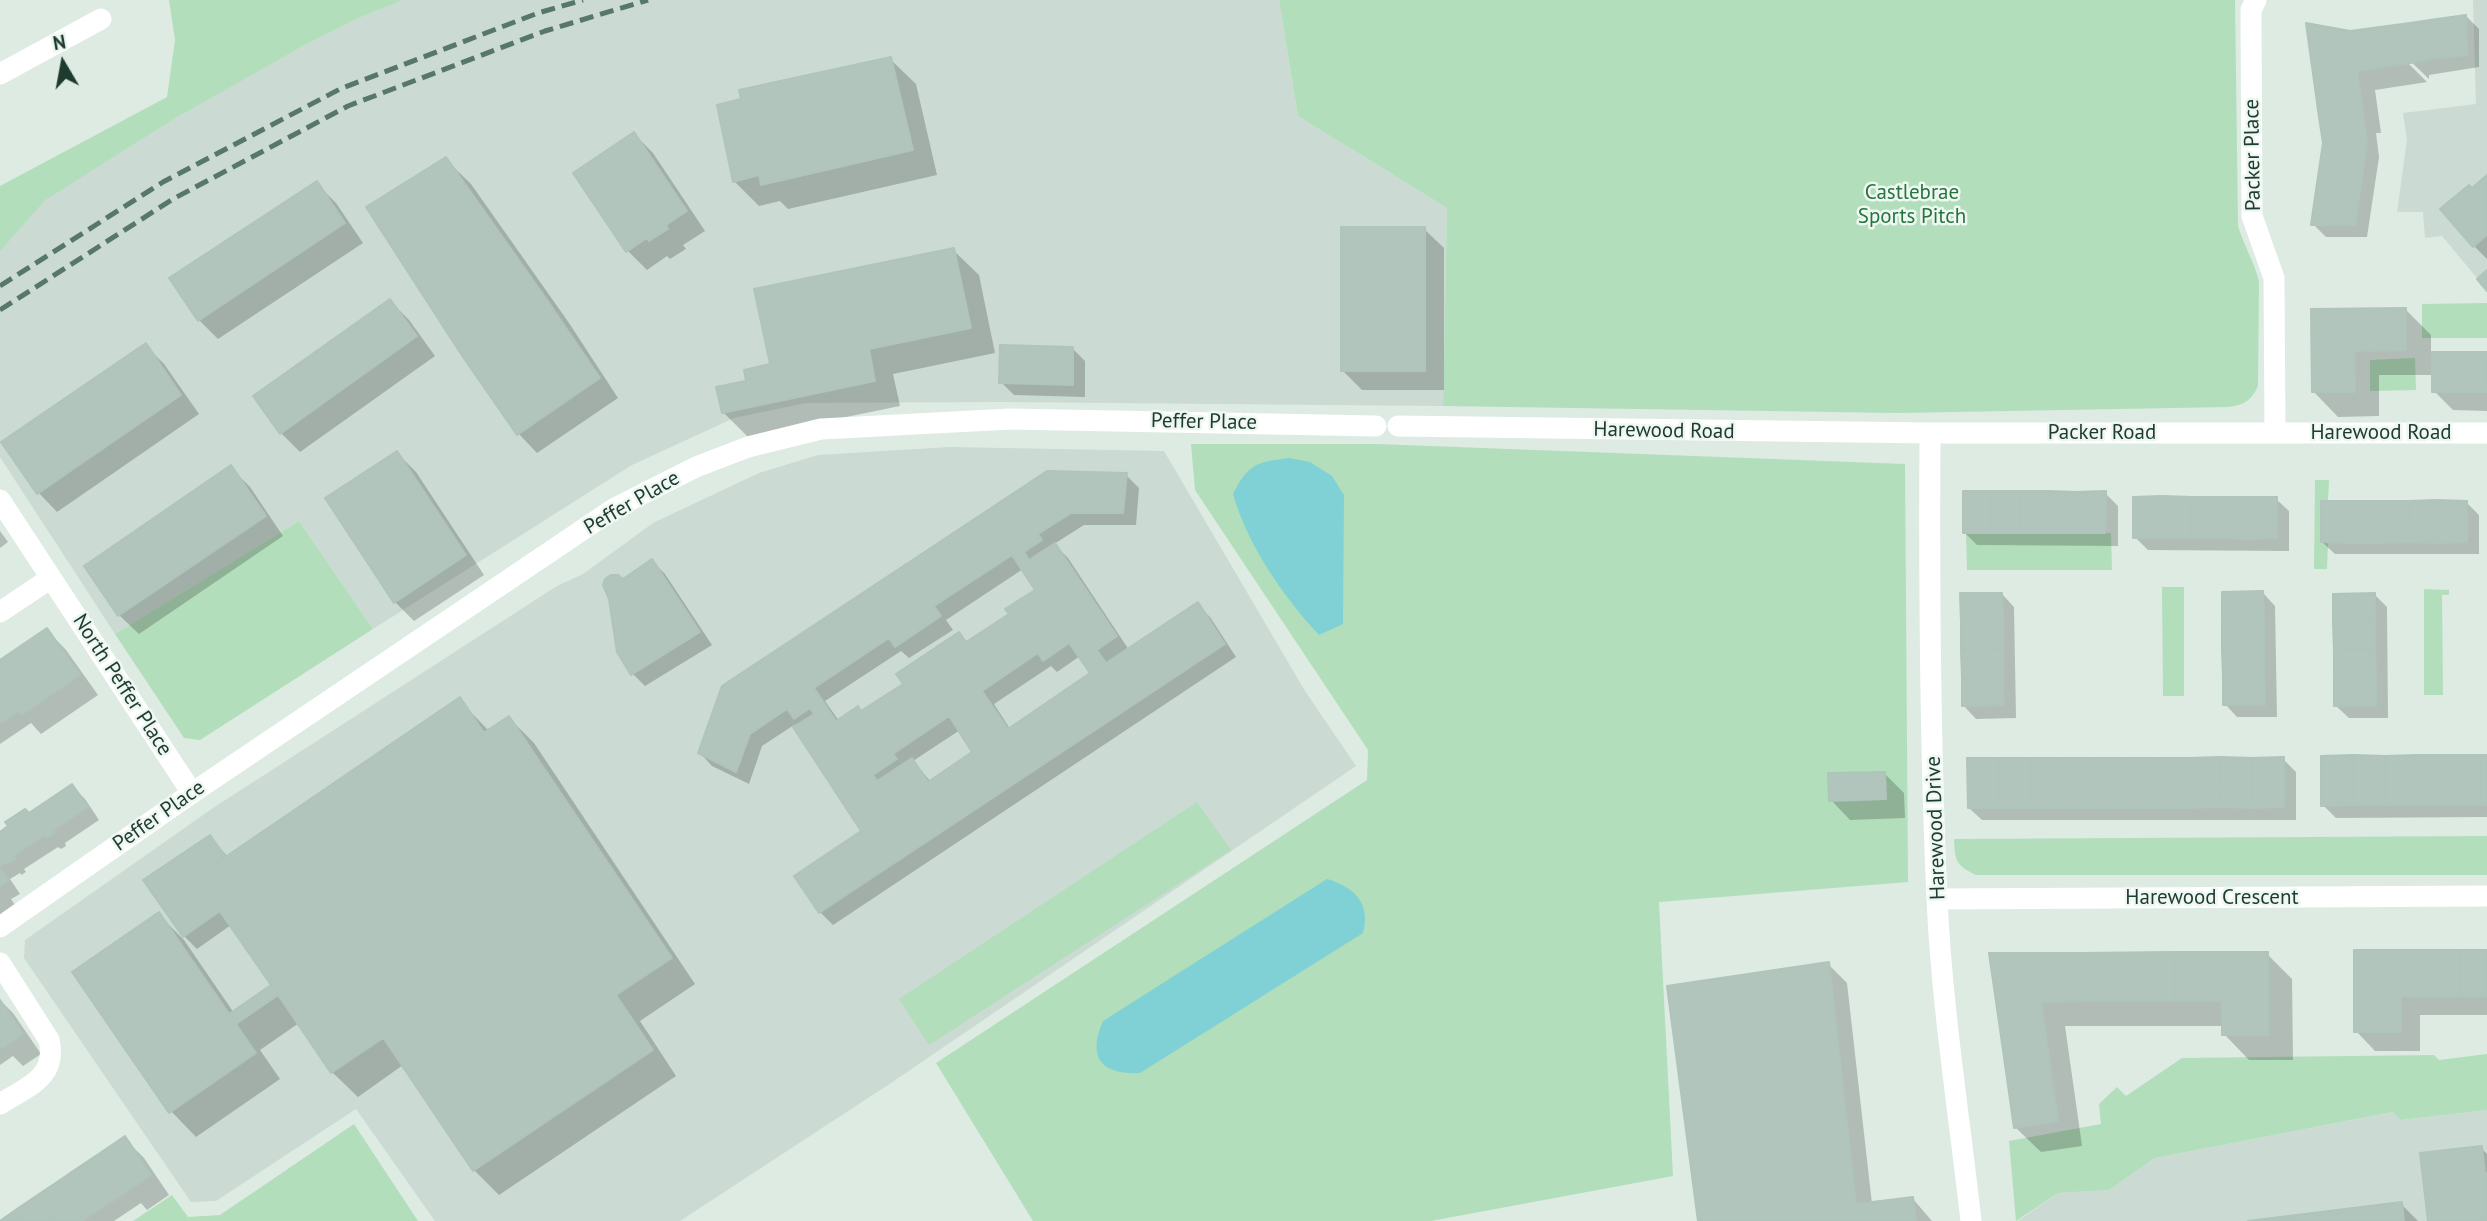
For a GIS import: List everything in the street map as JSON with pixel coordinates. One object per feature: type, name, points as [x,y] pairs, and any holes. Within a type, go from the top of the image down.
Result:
[{"type":"street","name":"Packer Place","points":[[2256,0],[2251,10],[2252,216],[2274,278],[2275,433]]},
{"type":"street","points":[[0,74],[101,19]]},
{"type":"street","name":"Peffer Place","points":[[0,927],[192,793],[615,508],[696,467],[748,447],[821,429],[1010,419],[1387,426]]},
{"type":"street","name":"Harewood Road","points":[[1387,426],[1930,433]]},
{"type":"street","name":"Packer Road","points":[[1930,433],[2275,433]]},
{"type":"street","name":"Harewood Drive","points":[[1930,433],[1929,586],[1937,900],[1970,1221]]},
{"type":"street","name":"Harewood Road","points":[[2275,433],[2487,433]]},
{"type":"street","name":"North Peffer Place","points":[[0,500],[192,793]]},
{"type":"street","points":[[0,611],[51,578]]},
{"type":"street","name":"Harewood Crescent","points":[[1937,900],[2487,896]]},
{"type":"street","points":[[0,963],[49,1040],[52,1054],[47,1070],[38,1080],[0,1104]]},
{"type":"shaded area","points":[[403,0],[1279,0],[1298,116],[1447,208],[1443,406],[806,403],[734,418],[632,465],[373,629],[299,521],[115,634],[0,457],[0,242],[17,204],[303,46],[354,20]]},
{"type":"shaded area","points":[[2473,0],[2487,0],[2487,290],[2442,236],[2425,238],[2423,212],[2397,212],[2407,140],[2403,113],[2476,104]]},
{"type":"shaded area","points":[[950,447],[1164,451],[1305,691],[1356,766],[891,1083],[680,1221],[435,1221],[356,1109],[216,1201],[191,1202],[24,958],[25,940],[213,808],[557,586],[583,574],[653,523],[759,473],[818,455]]},
{"type":"shaded area","points":[[2487,1110],[2487,1221],[2018,1221],[2058,1193],[2109,1190],[2155,1158],[2394,1112],[2402,1120]]},
{"type":"green space","points":[[169,0],[403,0],[354,20],[303,46],[177,117],[45,200],[0,251],[0,186],[167,97],[175,40]]},
{"type":"green space","name":"Castlebrae Sports Pitch","points":[[1279,0],[2235,0],[2238,226],[2259,282],[2258,386],[2246,401],[2228,407],[1898,413],[1443,406],[1447,208],[1298,116]]},
{"type":"green space","points":[[2487,303],[2487,338],[2422,338],[2422,304]]},
{"type":"green space","points":[[2415,358],[2416,390],[2370,391],[2370,360]]},
{"type":"green space","points":[[1191,444],[1377,444],[1905,464],[1908,882],[1659,902],[1673,1176],[1431,1221],[1033,1221],[936,1063],[1367,780],[1368,750],[1195,490]]},
{"type":"green space","points":[[2315,480],[2329,480],[2328,501],[2321,502],[2321,542],[2328,543],[2327,569],[2314,569]]},
{"type":"green space","points":[[299,521],[373,629],[200,740],[184,738],[115,634]]},
{"type":"green space","points":[[1966,533],[2111,533],[2112,570],[1967,570]]},
{"type":"green space","points":[[2162,587],[2184,587],[2184,696],[2163,696]]},
{"type":"green space","points":[[2424,589],[2449,590],[2449,595],[2442,595],[2443,695],[2424,695]]},
{"type":"green space","points":[[1197,802],[1231,850],[929,1045],[899,999]]},
{"type":"green space","points":[[2487,836],[2487,875],[1976,875],[1958,862],[1954,839]]},
{"type":"green space","points":[[2487,1054],[2487,1110],[2401,1120],[2393,1112],[2155,1158],[2109,1190],[2058,1193],[2016,1221],[2009,1141],[2101,1124],[2099,1104],[2117,1087],[2126,1096],[2182,1058],[2434,1055],[2439,1060]]},
{"type":"green space","points":[[354,1124],[418,1221],[133,1221],[172,1195],[188,1217],[220,1215]]},
{"type":"water","points":[[1289,458],[1310,462],[1332,476],[1344,495],[1343,624],[1319,635],[1292,604],[1257,551],[1233,494],[1244,476],[1255,466]]},
{"type":"water","points":[[1327,879],[1353,892],[1363,905],[1363,933],[1140,1073],[1116,1071],[1101,1061],[1097,1054],[1097,1045],[1103,1021]]},
{"type":"building","points":[[2466,15],[2467,55],[2438,58],[2437,19]]},
{"type":"building","points":[[2437,19],[2438,58],[2410,63],[2410,23]]},
{"type":"building","points":[[2306,23],[2350,31],[2410,23],[2410,63],[2357,71],[2363,114],[2319,117]]},
{"type":"building","points":[[891,57],[913,150],[761,185],[759,175],[733,182],[717,105],[741,99],[739,90]]},
{"type":"building","points":[[2363,114],[2367,143],[2323,143],[2319,117]]},
{"type":"building","points":[[634,132],[687,211],[666,225],[668,229],[649,241],[647,238],[626,252],[573,173]]},
{"type":"building","points":[[2323,143],[2367,143],[2363,170],[2319,170]]},
{"type":"building","points":[[446,157],[545,297],[461,354],[366,207]]},
{"type":"building","points":[[2319,170],[2363,170],[2359,197],[2315,197]]},
{"type":"building","points":[[2487,175],[2487,235],[2473,247],[2440,209],[2469,185],[2472,188]]},
{"type":"building","points":[[317,181],[345,223],[198,321],[169,278]]},
{"type":"building","points":[[2315,197],[2359,197],[2355,225],[2311,225]]},
{"type":"building","points":[[1341,227],[1425,227],[1425,371],[1341,371]]},
{"type":"building","points":[[954,248],[971,328],[869,349],[875,381],[722,413],[716,387],[746,381],[744,370],[770,364],[754,289]]},
{"type":"building","points":[[2487,270],[2487,291],[2477,279]]},
{"type":"building","points":[[545,297],[600,378],[517,435],[461,354]]},
{"type":"building","points":[[390,299],[417,336],[280,434],[253,396]]},
{"type":"building","points":[[2406,308],[2406,350],[2354,351],[2355,392],[2312,392],[2311,309]]},
{"type":"building","points":[[146,343],[181,395],[37,494],[1,442]]},
{"type":"building","points":[[1000,345],[1073,347],[1073,385],[999,383]]},
{"type":"building","points":[[2432,352],[2487,352],[2487,392],[2432,392]]},
{"type":"building","points":[[397,451],[466,555],[394,603],[325,498]]},
{"type":"building","points":[[231,465],[266,516],[118,616],[84,566]]},
{"type":"building","points":[[1047,471],[1127,473],[1123,513],[1071,513],[1038,534],[1042,540],[1024,552],[1029,560],[1055,543],[1117,636],[1097,650],[1106,663],[1198,602],[1225,644],[819,913],[794,876],[861,831],[793,727],[814,714],[810,708],[794,719],[787,709],[750,734],[736,772],[698,753],[722,686]],"holes":[[[1012,555],[1035,590],[1005,609],[1009,614],[966,642],[959,632],[896,674],[903,684],[861,711],[858,706],[836,721],[814,688],[889,638],[895,647],[941,616],[934,606]],[[1069,643],[1090,673],[1008,729],[982,691],[1038,653],[1043,661]],[[949,716],[972,752],[928,782],[912,758],[877,781],[873,775],[897,759],[893,754]]]},
{"type":"building","points":[[1963,491],[1991,491],[1991,533],[1963,533]]},
{"type":"building","points":[[1991,491],[2020,491],[2020,533],[1991,533]]},
{"type":"building","points":[[2020,491],[2048,491],[2048,533],[2020,533]]},
{"type":"building","points":[[2048,491],[2077,492],[2077,533],[2048,533]]},
{"type":"building","points":[[2106,491],[2105,533],[2077,533],[2077,492]]},
{"type":"building","points":[[2162,496],[2162,538],[2133,538],[2133,497]]},
{"type":"building","points":[[2162,496],[2191,497],[2190,538],[2162,538]]},
{"type":"building","points":[[2191,497],[2219,497],[2219,538],[2190,538]]},
{"type":"building","points":[[2219,497],[2248,497],[2248,539],[2219,538]]},
{"type":"building","points":[[2248,497],[2277,497],[2277,538],[2248,539]]},
{"type":"building","points":[[2437,500],[2467,501],[2467,542],[2438,543]]},
{"type":"building","points":[[2437,500],[2438,543],[2408,542],[2409,501]]},
{"type":"building","points":[[2321,501],[2350,501],[2350,543],[2321,542]]},
{"type":"building","points":[[2350,501],[2379,501],[2379,543],[2350,543]]},
{"type":"building","points":[[2379,501],[2409,501],[2408,542],[2379,543]]},
{"type":"building","points":[[652,559],[700,632],[631,675],[617,652],[609,599],[603,585],[605,579],[611,575],[618,575],[623,579]]},
{"type":"building","points":[[2263,591],[2264,620],[2222,621],[2222,592]]},
{"type":"building","points":[[1960,593],[2002,593],[2003,621],[1961,622]]},
{"type":"building","points":[[2375,593],[2375,621],[2333,622],[2333,594]]},
{"type":"building","points":[[2264,620],[2264,648],[2222,649],[2222,621]]},
{"type":"building","points":[[2003,621],[2003,649],[1961,650],[1961,622]]},
{"type":"building","points":[[2375,621],[2375,649],[2334,650],[2333,622]]},
{"type":"building","points":[[47,628],[80,675],[21,715],[0,685],[0,660]]},
{"type":"building","points":[[2264,648],[2264,676],[2223,677],[2222,649]]},
{"type":"building","points":[[2003,649],[2003,677],[1962,678],[1961,650]]},
{"type":"building","points":[[2375,649],[2376,678],[2334,678],[2334,650]]},
{"type":"building","points":[[2264,676],[2265,705],[2223,705],[2223,677]]},
{"type":"building","points":[[2003,677],[2004,705],[1962,706],[1962,678]]},
{"type":"building","points":[[2334,678],[2376,678],[2376,706],[2334,706]]},
{"type":"building","points":[[0,685],[18,711],[0,723]]},
{"type":"building","points":[[460,697],[484,733],[273,874],[383,1038],[331,1073],[278,995],[236,1024],[229,1014],[271,985],[196,877]]},
{"type":"building","points":[[509,716],[672,958],[616,995],[653,1050],[473,1171],[273,874]]},
{"type":"building","points":[[2353,755],[2353,805],[2321,806],[2321,756]]},
{"type":"building","points":[[2353,755],[2385,756],[2385,805],[2353,805]]},
{"type":"building","points":[[2416,755],[2416,805],[2385,805],[2385,756]]},
{"type":"building","points":[[2416,755],[2448,755],[2448,805],[2416,805]]},
{"type":"building","points":[[2448,755],[2480,755],[2480,805],[2448,805]]},
{"type":"building","points":[[2480,755],[2487,755],[2487,805],[2480,805]]},
{"type":"building","points":[[2220,757],[2252,758],[2252,808],[2221,807]]},
{"type":"building","points":[[2220,757],[2221,807],[2189,808],[2189,758]]},
{"type":"building","points":[[2284,757],[2284,807],[2252,808],[2252,758]]},
{"type":"building","points":[[1967,758],[1999,758],[1999,808],[1968,808]]},
{"type":"building","points":[[1999,758],[2031,758],[2031,808],[1999,808]]},
{"type":"building","points":[[2031,758],[2062,758],[2062,808],[2031,808]]},
{"type":"building","points":[[2062,758],[2094,758],[2094,808],[2062,808]]},
{"type":"building","points":[[2094,758],[2126,758],[2126,808],[2094,808]]},
{"type":"building","points":[[2126,758],[2157,758],[2157,808],[2126,808]]},
{"type":"building","points":[[2157,758],[2189,758],[2189,808],[2157,808]]},
{"type":"building","points":[[1885,772],[1886,799],[1829,801],[1828,773]]},
{"type":"building","points":[[72,784],[88,807],[53,830],[55,832],[47,838],[45,835],[13,856],[15,859],[0,865],[0,832],[8,826],[5,822],[25,809],[29,813]]},
{"type":"building","points":[[210,835],[225,856],[196,877],[220,911],[183,937],[143,880]]},
{"type":"building","points":[[0,868],[8,880],[0,886]]},
{"type":"building","points":[[159,912],[256,1053],[169,1113],[72,972]]},
{"type":"building","points":[[2354,950],[2460,950],[2460,996],[2401,996],[2401,1032],[2354,1032]]},
{"type":"building","points":[[2460,950],[2487,950],[2487,996],[2460,996]]},
{"type":"building","points":[[2175,952],[2175,1001],[2082,1001],[2082,953]]},
{"type":"building","points":[[2175,952],[2268,952],[2268,1035],[2222,1035],[2222,1001],[2175,1001]]},
{"type":"building","points":[[1989,953],[2082,953],[2082,1001],[2041,1002],[2045,1030],[2001,1036]]},
{"type":"building","points":[[1829,962],[1856,1204],[1913,1197],[1916,1221],[1698,1221],[1667,986]]},
{"type":"building","points":[[0,1000],[23,1034],[2,1048],[0,1044]]},
{"type":"building","points":[[2045,1030],[2058,1121],[2014,1128],[2001,1036]]},
{"type":"building","points":[[125,1136],[151,1175],[126,1192],[100,1153]]},
{"type":"building","points":[[2482,1146],[2487,1173],[2487,1221],[2428,1221],[2420,1153]]},
{"type":"building","points":[[100,1153],[126,1192],[105,1206],[79,1167]]},
{"type":"building","points":[[79,1167],[105,1206],[83,1220],[57,1182]]},
{"type":"building","points":[[57,1182],[83,1221],[53,1221],[36,1196]]},
{"type":"building","points":[[36,1196],[53,1221],[21,1221],[14,1211]]},
{"type":"building","points":[[2402,1202],[2404,1221],[2248,1221]]},
{"type":"building","points":[[14,1211],[21,1221],[0,1221]]},
{"type":"railway","points":[[0,286],[163,182],[340,89],[538,13],[583,0]]},
{"type":"railway","points":[[0,310],[173,199],[348,106],[545,31],[648,0]]}]
